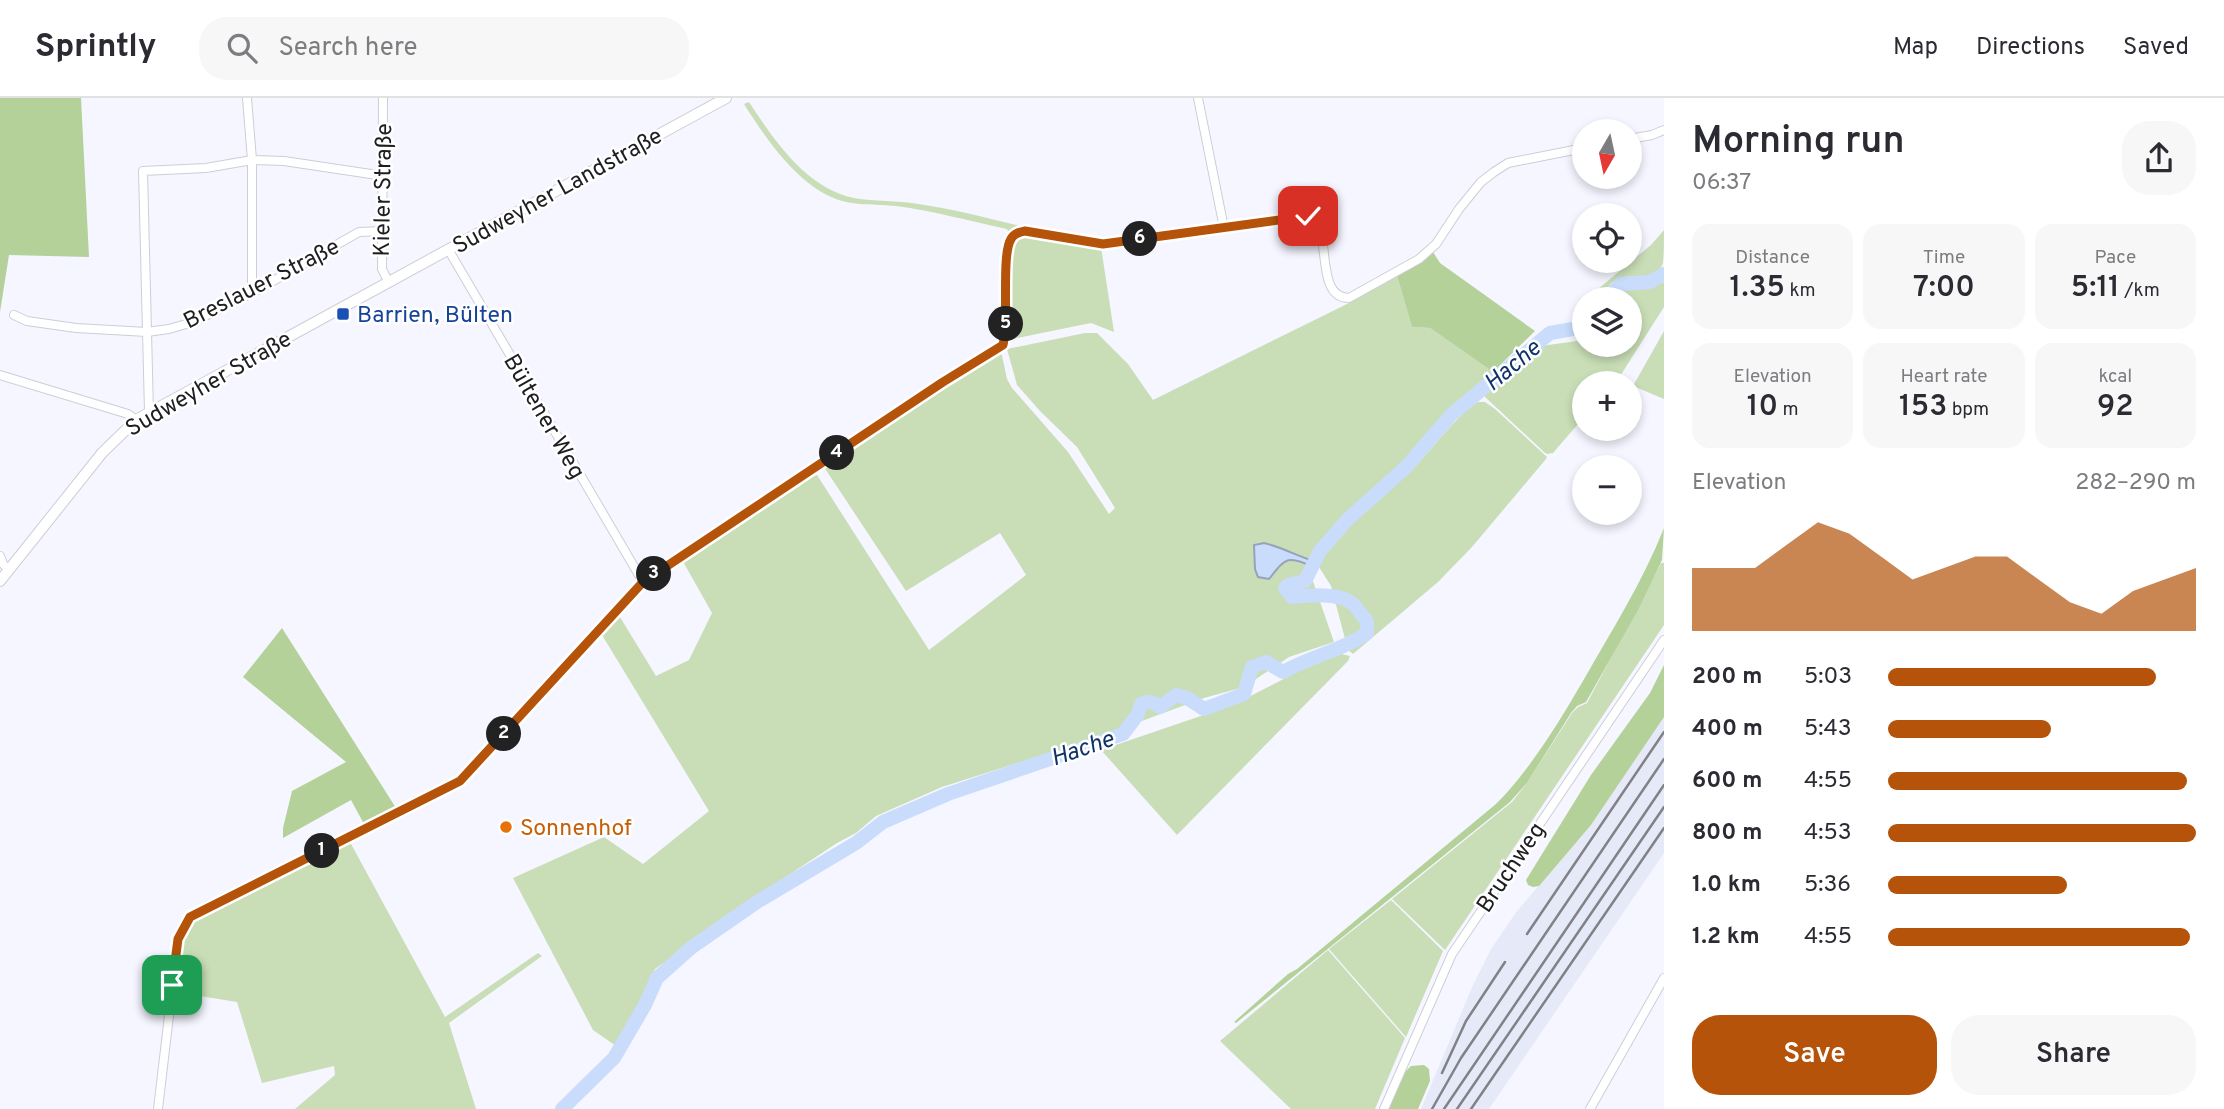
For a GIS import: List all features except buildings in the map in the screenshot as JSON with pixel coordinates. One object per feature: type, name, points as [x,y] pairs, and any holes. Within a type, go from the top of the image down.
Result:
[{"type":"main road","name":"Sudweyher Landstraße","points":[[388,281],[726,98]]},
{"type":"main road","name":"Sudweyher Straße","points":[[0,581],[102,453],[136,420],[388,281]]},
{"type":"street","points":[[247,98],[252,160],[252,293]]},
{"type":"street","name":"Kieler Straße","points":[[383,98],[382,269],[388,281]]},
{"type":"street","points":[[1199,98],[1224,228]]},
{"type":"street","points":[[1642,136],[1664,130]]},
{"type":"street","points":[[158,1109],[178,939],[190,917],[460,781],[643,582],[1003,345],[1006,333],[1007,254],[1010,239],[1018,232],[1103,244],[1308,216],[1319,226],[1329,285],[1340,298],[1349,298],[1419,259],[1436,244],[1481,182],[1494,172],[1508,163],[1572,150]]},
{"type":"street","points":[[149,412],[143,171],[206,168],[252,160],[384,176]]},
{"type":"street","name":"Breslauer Straße","points":[[14,315],[27,321],[76,328],[147,332],[193,322],[252,293],[359,232],[383,231]]},
{"type":"street","name":"Bültener Weg","points":[[448,249],[643,582]]},
{"type":"street","points":[[0,375],[128,414],[136,420]]},
{"type":"street","points":[[0,556],[9,570]]},
{"type":"street","name":"Bruchweg","points":[[1384,1109],[1452,954],[1664,640]]},
{"type":"street","points":[[1590,1109],[1664,978]]},
{"type":"shaded area","points":[[1664,717],[1664,853],[1489,1109],[1421,1109],[1491,949],[1517,911],[1591,825]]},
{"type":"green space","points":[[0,98],[81,98],[89,257],[9,255],[0,312]]},
{"type":"green space","points":[[749,102],[769,132],[793,160],[806,173],[837,193],[854,198],[946,209],[1029,228],[1018,229],[1009,234],[1007,229],[938,213],[896,206],[849,203],[827,195],[798,174],[774,147],[744,104]]},
{"type":"green space","points":[[1664,230],[1663,263],[1656,273],[1619,278],[1609,287],[1600,287],[1617,273],[1642,273],[1642,252]]},
{"type":"green space","points":[[1028,237],[1101,247],[1114,332],[1091,323],[1008,340],[1011,251],[1017,240]]},
{"type":"green space","points":[[1433,252],[1440,263],[1535,331],[1493,372],[1430,328],[1412,327],[1397,276]]},
{"type":"green space","points":[[1397,276],[1412,327],[1430,328],[1493,372],[1448,410],[1404,462],[1345,515],[1318,547],[1308,567],[1334,642],[1289,657],[1244,687],[1204,698],[1093,739],[942,787],[876,816],[856,833],[757,896],[655,969],[642,1002],[616,1046],[593,1030],[513,878],[604,837],[643,864],[709,811],[602,635],[620,617],[656,676],[689,660],[712,613],[681,558],[814,473],[929,650],[1026,575],[1000,533],[906,591],[824,467],[1001,351],[1007,379],[1012,388],[1068,452],[1109,514],[1115,508],[1077,447],[1017,385],[1007,349],[1085,333],[1097,333],[1128,364],[1153,400],[1347,304]]},
{"type":"green space","points":[[1664,282],[1664,307],[1642,342],[1642,288]]},
{"type":"green space","points":[[1664,331],[1664,399],[1642,390],[1641,371]]},
{"type":"green space","points":[[1572,342],[1572,357],[1632,357],[1623,371],[1572,371],[1572,431],[1553,453],[1547,454],[1484,396],[1541,346]]},
{"type":"green space","points":[[1477,402],[1485,402],[1495,409],[1547,457],[1472,547],[1438,582],[1353,654],[1348,650],[1331,586],[1319,567],[1322,555],[1342,530],[1410,472],[1450,426]]},
{"type":"green space","points":[[1664,528],[1662,560],[1638,610],[1586,702],[1571,713],[1527,783],[1510,802],[1234,1022],[1509,791],[1574,697],[1616,625]]},
{"type":"green space","points":[[1661,563],[1664,563],[1664,625],[1445,950],[1392,899],[1512,802],[1572,713],[1587,703]]},
{"type":"green space","points":[[282,628],[396,808],[364,824],[351,800],[283,838],[292,791],[346,762],[243,677]]},
{"type":"green space","points":[[1341,654],[1350,656],[1348,661],[1177,835],[1101,750],[1233,705],[1301,670]]},
{"type":"green space","points":[[1664,665],[1664,717],[1591,825],[1539,886],[1528,885],[1526,880],[1591,775],[1650,693]]},
{"type":"green space","points":[[350,842],[445,1017],[538,953],[542,956],[449,1023],[476,1109],[295,1109],[335,1075],[334,1066],[262,1083],[237,1002],[175,992],[181,942],[194,919]]},
{"type":"green space","points":[[1391,900],[1443,951],[1406,1037],[1329,949]]},
{"type":"green space","points":[[1328,950],[1405,1038],[1375,1109],[1291,1109],[1220,1041]]},
{"type":"green space","points":[[1424,1065],[1429,1069],[1430,1081],[1418,1109],[1387,1109],[1403,1074],[1411,1066]]},
{"type":"water","points":[[1264,543],[1311,560],[1320,551],[1313,567],[1297,561],[1287,561],[1269,579],[1258,577],[1255,569],[1254,545]]},
{"type":"waterway","name":"Hache","points":[[1618,287],[1620,284],[1650,282],[1664,274]]},
{"type":"waterway","name":"Hache","points":[[562,1109],[614,1058],[645,1005],[657,978],[692,947],[757,902],[856,843],[883,822],[948,794],[1123,734],[1138,714],[1141,704],[1150,702],[1160,707],[1176,695],[1187,698],[1204,709],[1244,694],[1252,667],[1266,662],[1283,672],[1367,633],[1367,621],[1347,600],[1323,595],[1292,597],[1285,588],[1305,581],[1320,551],[1348,519],[1406,467],[1451,415],[1550,333],[1572,329]]},
{"type":"railway","points":[[1527,934],[1664,732]]},
{"type":"railway","points":[[1432,1109],[1461,1058],[1664,759]]},
{"type":"railway","points":[[1444,1109],[1664,785]]},
{"type":"railway","points":[[1457,1109],[1664,807]]},
{"type":"railway","points":[[1471,1109],[1664,828]]},
{"type":"railway","points":[[1442,1073],[1466,1021],[1505,962]]},
{"type":"place","name":"Barrien, Bülten","points":[[343,314]]},
{"type":"place","name":"Sonnenhof","points":[[506,827]]},
{"type":"route","points":[[172,985],[178,939],[190,917],[460,781],[643,582],[1003,345],[1006,333],[1007,254],[1010,239],[1015,234],[1025,231],[1103,244],[1308,216]]}]
